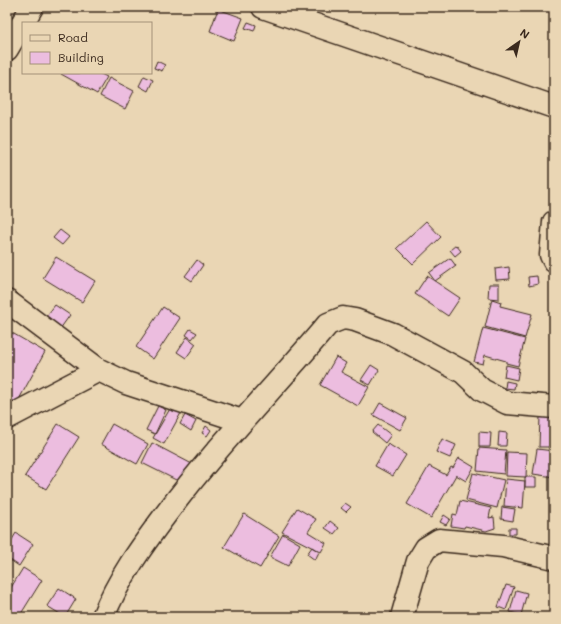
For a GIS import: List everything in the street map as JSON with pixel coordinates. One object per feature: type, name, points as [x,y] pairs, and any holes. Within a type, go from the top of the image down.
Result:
[{"type":"street","points":[[23,22],[32,7]]},
{"type":"street","points":[[263,7],[554,107]]},
{"type":"street","points":[[7,49],[22,24]]},
{"type":"street","points":[[554,222],[551,255],[554,261]]},
{"type":"street","points":[[7,301],[99,370],[126,383],[242,420]]},
{"type":"street","points":[[103,617],[111,598],[127,569],[186,488],[242,420],[328,324],[343,318],[355,320],[393,334],[463,372],[482,390],[507,402],[554,407]]},
{"type":"street","points":[[7,418],[99,370]]},
{"type":"street","points":[[402,617],[418,561],[426,548],[440,540],[503,546],[554,558]]},
{"type":"building","points":[[218,9],[243,18],[234,41],[210,31]]},
{"type":"building","points":[[248,22],[256,25],[254,31],[245,28]]},
{"type":"building","points":[[157,61],[165,65],[162,71],[154,68]]},
{"type":"building","points":[[61,74],[101,74],[107,77],[97,94]]},
{"type":"building","points":[[144,76],[153,80],[148,91],[139,86]]},
{"type":"building","points":[[109,78],[134,91],[125,109],[100,96]]},
{"type":"building","points":[[426,221],[441,237],[413,264],[397,248]]},
{"type":"building","points":[[60,230],[69,237],[62,245],[53,238]]},
{"type":"building","points":[[456,245],[461,251],[455,256],[450,250]]},
{"type":"building","points":[[56,257],[95,281],[82,302],[43,278]]},
{"type":"building","points":[[450,258],[456,266],[435,281],[429,273]]},
{"type":"building","points":[[197,260],[203,265],[192,281],[185,276]]},
{"type":"building","points":[[509,267],[510,279],[496,280],[495,269]]},
{"type":"building","points":[[427,276],[460,298],[448,316],[415,294]]},
{"type":"building","points":[[537,276],[538,284],[529,286],[528,277]]},
{"type":"building","points":[[489,284],[499,284],[499,299],[488,298]]},
{"type":"building","points":[[492,299],[501,302],[500,306],[532,314],[525,338],[485,327]]},
{"type":"building","points":[[55,305],[70,315],[60,329],[45,318]]},
{"type":"building","points":[[163,307],[180,318],[153,359],[136,347]]},
{"type":"building","points":[[483,328],[525,339],[518,366],[485,355],[483,364],[474,362]]},
{"type":"building","points":[[190,329],[197,333],[192,339],[186,335]]},
{"type":"building","points":[[7,330],[45,352],[17,403],[7,398]]},
{"type":"building","points":[[187,337],[196,344],[186,358],[177,352]]},
{"type":"building","points":[[336,357],[346,363],[341,372],[369,387],[358,406],[320,385]]},
{"type":"building","points":[[371,365],[379,370],[370,385],[361,380]]},
{"type":"building","points":[[506,365],[519,368],[517,380],[504,377]]},
{"type":"building","points":[[506,381],[515,383],[514,389],[505,388]]},
{"type":"building","points":[[380,403],[407,418],[400,430],[373,415]]},
{"type":"building","points":[[158,406],[166,410],[155,434],[146,430]]},
{"type":"building","points":[[171,407],[181,413],[164,444],[153,438]]},
{"type":"building","points":[[185,415],[196,421],[191,431],[180,424]]},
{"type":"building","points":[[540,416],[554,417],[554,447],[539,447]]},
{"type":"building","points":[[58,424],[79,437],[46,489],[25,476]]},
{"type":"building","points":[[112,424],[148,444],[137,464],[101,444]]},
{"type":"building","points":[[378,425],[391,435],[385,443],[372,432]]},
{"type":"building","points":[[206,426],[211,430],[207,436],[202,433]]},
{"type":"building","points":[[479,432],[491,433],[490,447],[479,447]]},
{"type":"building","points":[[499,432],[507,433],[506,446],[498,446]]},
{"type":"building","points":[[442,439],[456,445],[450,458],[436,452]]},
{"type":"building","points":[[152,443],[192,464],[182,483],[142,463]]},
{"type":"building","points":[[388,444],[406,455],[393,476],[375,466]]},
{"type":"building","points":[[479,448],[506,450],[504,474],[477,471]]},
{"type":"building","points":[[537,449],[554,451],[554,477],[533,474]]},
{"type":"building","points":[[507,452],[527,453],[526,477],[506,476]]},
{"type":"building","points":[[459,458],[474,467],[466,481],[456,475],[431,518],[407,504],[429,466],[446,475],[451,467],[453,468]]},
{"type":"building","points":[[473,473],[504,480],[497,508],[466,500]]},
{"type":"building","points":[[525,477],[536,477],[536,487],[525,487]]},
{"type":"building","points":[[506,479],[525,481],[523,508],[504,506]]},
{"type":"building","points":[[460,501],[491,508],[489,518],[494,517],[495,528],[486,531],[465,526],[464,528],[451,526],[453,514],[457,515]]},
{"type":"building","points":[[345,503],[351,507],[346,512],[341,508]]},
{"type":"building","points":[[502,507],[515,509],[513,521],[501,519]]},
{"type":"building","points":[[297,508],[316,519],[308,532],[326,543],[321,552],[282,532]]},
{"type":"building","points":[[244,514],[279,536],[260,568],[224,547]]},
{"type":"building","points":[[444,515],[450,519],[446,525],[440,522]]},
{"type":"building","points":[[330,521],[339,528],[334,534],[325,528]]},
{"type":"building","points":[[509,528],[516,528],[516,534],[509,534]]},
{"type":"building","points":[[16,533],[33,544],[19,566],[7,558],[7,548]]},
{"type":"building","points":[[283,534],[300,544],[288,566],[270,557]]},
{"type":"building","points":[[312,547],[319,552],[315,560],[307,554]]},
{"type":"building","points":[[23,568],[42,580],[19,617],[7,617],[7,594]]},
{"type":"building","points":[[506,585],[514,587],[506,610],[498,607]]},
{"type":"building","points":[[59,588],[76,599],[65,617],[47,606]]},
{"type":"building","points":[[516,590],[527,593],[521,615],[510,612]]}]
